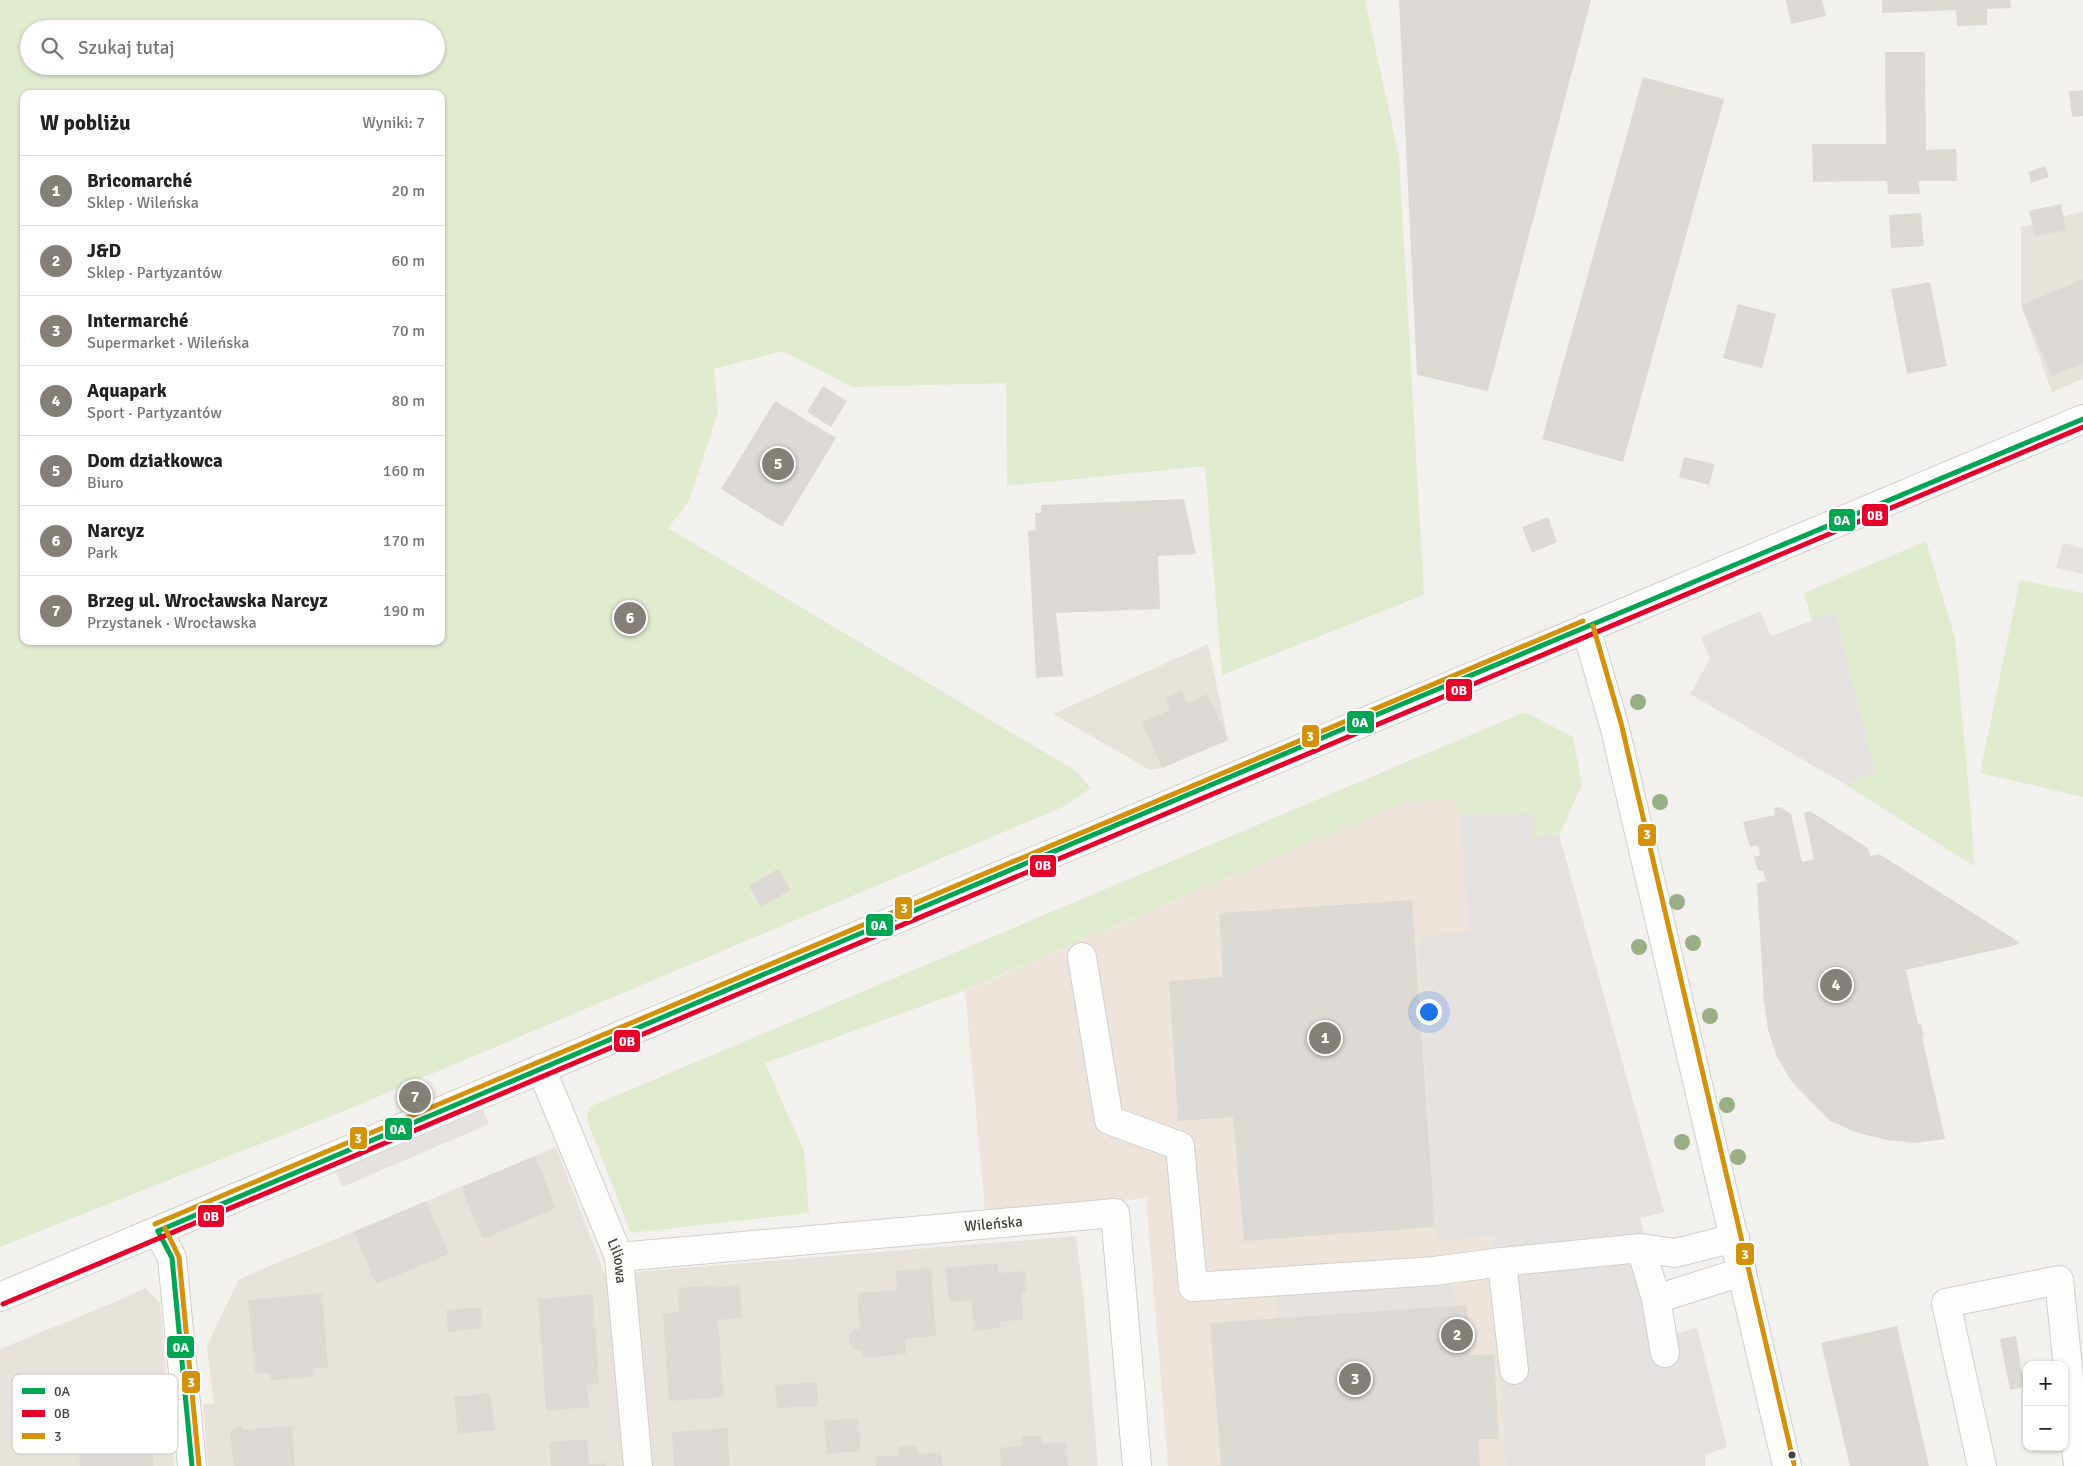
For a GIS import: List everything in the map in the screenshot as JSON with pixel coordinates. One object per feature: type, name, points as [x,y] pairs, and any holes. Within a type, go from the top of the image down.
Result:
[{"type":"street","points":[[0,1297],[2083,419]]},
{"type":"street","points":[[1586,628],[1614,725],[1787,1466]]},
{"type":"street","points":[[1082,957],[1109,1120],[1180,1146],[1193,1287],[1434,1272],[1502,1262],[1641,1248],[1675,1253],[1735,1238]]},
{"type":"street","name":"Liliowa","points":[[541,1068],[619,1257],[638,1466]]},
{"type":"street","name":"Wileńska","points":[[619,1257],[1114,1213],[1137,1466]]},
{"type":"street","points":[[158,1231],[172,1258],[192,1466]]},
{"type":"street","points":[[1641,1248],[1656,1299],[1665,1353]]},
{"type":"street","points":[[1502,1262],[1514,1370]]},
{"type":"street","points":[[1656,1299],[1742,1272]]},
{"type":"street","points":[[1982,1466],[1946,1303],[2059,1280],[2078,1466]]},
{"type":"shaded area","points":[[2083,212],[2083,379],[2052,392],[2021,305],[2021,227]]},
{"type":"shaded area","points":[[2063,543],[2083,548],[2083,574],[2056,568]]},
{"type":"shaded area","points":[[1760,611],[1771,636],[1835,612],[1875,771],[1846,785],[1690,694],[1710,659],[1701,637]]},
{"type":"shaded area","points":[[1208,644],[1228,740],[1162,768],[1150,770],[1053,714]]},
{"type":"shaded area","points":[[1456,800],[1534,837],[1559,835],[1664,1212],[1640,1218],[1670,1335],[1697,1328],[1727,1447],[1705,1455],[1705,1466],[1168,1466],[1146,1198],[1069,1208],[985,1211],[965,991],[1407,801]]},
{"type":"shaded area","points":[[1534,813],[1534,837],[1559,835],[1664,1212],[1640,1218],[1670,1335],[1697,1328],[1727,1447],[1705,1455],[1705,1466],[1506,1466],[1493,1235],[1439,1242],[1435,1227],[1418,938],[1469,931],[1460,814]]},
{"type":"shaded area","points":[[483,1110],[489,1124],[342,1187],[336,1171]]},
{"type":"shaded area","points":[[556,1147],[606,1277],[617,1346],[626,1466],[208,1466],[203,1404],[214,1404],[207,1346],[239,1279]]},
{"type":"shaded area","points":[[1076,1236],[1084,1300],[1098,1466],[652,1466],[634,1272]]},
{"type":"shaded area","points":[[1452,1274],[1455,1306],[1277,1318],[1275,1288]]},
{"type":"shaded area","points":[[145,1288],[160,1303],[166,1374],[12,1374],[12,1454],[173,1454],[174,1466],[0,1466],[0,1349]]},
{"type":"green space","points":[[0,0],[1365,0],[1399,157],[1424,595],[1222,675],[1205,466],[1007,486],[1006,383],[852,387],[783,351],[714,369],[718,412],[689,501],[668,528],[1076,771],[1091,788],[1065,806],[356,1106],[0,1247]]},
{"type":"green space","points":[[1926,541],[1955,638],[1974,866],[1846,785],[1875,771],[1835,612],[1812,621],[1804,593]]},
{"type":"green space","points":[[2020,580],[2083,593],[2083,797],[1980,773]]},
{"type":"green space","points":[[1525,712],[1573,737],[1582,785],[1559,835],[1534,837],[1534,813],[1460,814],[1456,800],[1407,801],[961,992],[765,1063],[804,1151],[809,1213],[631,1233],[587,1120],[589,1107]]},
{"type":"building","points":[[1399,0],[1591,0],[1488,391],[1417,375]]},
{"type":"building","points":[[1786,0],[1822,0],[1826,16],[1791,24]]},
{"type":"building","points":[[1882,0],[2010,0],[2011,8],[1987,9],[1987,25],[1957,26],[1956,10],[1882,13]]},
{"type":"building","points":[[1885,52],[1925,52],[1926,150],[1956,149],[1957,181],[1918,181],[1920,194],[1888,194],[1887,181],[1813,182],[1812,144],[1886,144]]},
{"type":"building","points":[[1643,77],[1724,99],[1623,462],[1542,439]]},
{"type":"building","points":[[2083,90],[2083,116],[2072,117],[2069,91]]},
{"type":"building","points":[[2045,166],[2049,177],[2031,183],[2028,172]]},
{"type":"building","points":[[2061,204],[2066,230],[2035,236],[2029,211]]},
{"type":"building","points":[[1921,213],[1924,246],[1891,248],[1889,215]]},
{"type":"building","points":[[2083,279],[2083,363],[2052,376],[2021,305]]},
{"type":"building","points":[[1930,282],[1947,366],[1907,374],[1891,289]]},
{"type":"building","points":[[1738,304],[1776,314],[1762,368],[1723,358]]},
{"type":"building","points":[[823,386],[847,401],[831,427],[807,412]]},
{"type":"building","points":[[775,401],[836,438],[782,527],[721,489]]},
{"type":"building","points":[[1684,457],[1715,464],[1709,485],[1679,477]]},
{"type":"building","points":[[1184,499],[1196,554],[1158,556],[1160,609],[1056,613],[1063,676],[1036,678],[1028,531],[1036,530],[1035,513],[1041,513],[1041,505]]},
{"type":"building","points":[[1548,517],[1557,542],[1532,553],[1522,527]]},
{"type":"building","points":[[1182,691],[1187,703],[1208,694],[1228,740],[1162,768],[1142,722],[1170,710],[1165,698]]},
{"type":"building","points":[[1780,807],[1791,814],[1802,862],[1814,859],[1804,813],[1810,811],[1868,848],[1870,856],[1879,854],[2019,942],[2017,945],[1906,970],[1918,1024],[1921,1023],[1924,1037],[1922,1037],[1945,1139],[1915,1143],[1887,1140],[1858,1133],[1830,1121],[1792,1082],[1777,1057],[1768,1030],[1764,1000],[1757,883],[1766,881],[1763,870],[1758,871],[1754,857],[1760,855],[1758,845],[1750,847],[1743,822],[1775,815],[1774,808]]},
{"type":"building","points":[[778,869],[791,890],[761,907],[749,886]]},
{"type":"building","points":[[1412,900],[1435,1227],[1244,1241],[1233,1117],[1178,1121],[1169,981],[1223,977],[1219,913]]},
{"type":"building","points":[[535,1156],[556,1208],[483,1239],[461,1187]]},
{"type":"building","points":[[426,1201],[449,1254],[376,1284],[354,1232]]},
{"type":"building","points":[[997,1263],[998,1273],[1026,1271],[1027,1292],[1022,1293],[1023,1319],[1000,1322],[999,1328],[974,1331],[971,1300],[949,1303],[946,1268]]},
{"type":"building","points":[[931,1268],[936,1336],[905,1339],[906,1354],[862,1358],[862,1350],[855,1350],[850,1345],[849,1336],[853,1330],[860,1329],[857,1293],[897,1290],[896,1271]]},
{"type":"building","points":[[716,1285],[715,1287],[740,1285],[742,1318],[718,1320],[724,1397],[669,1401],[663,1314],[679,1312],[677,1288]]},
{"type":"building","points":[[322,1293],[328,1368],[314,1369],[315,1376],[292,1379],[271,1380],[270,1373],[255,1374],[248,1300]]},
{"type":"building","points":[[593,1294],[599,1384],[587,1385],[589,1407],[546,1411],[538,1299]]},
{"type":"building","points":[[1467,1305],[1471,1355],[1494,1354],[1499,1439],[1478,1439],[1480,1466],[1221,1466],[1210,1323]]},
{"type":"building","points":[[481,1307],[483,1328],[448,1332],[446,1310]]},
{"type":"building","points":[[1897,1326],[1929,1466],[1850,1466],[1821,1343]]},
{"type":"building","points":[[2016,1336],[2023,1387],[2010,1390],[2000,1339]]},
{"type":"building","points":[[817,1382],[818,1406],[777,1408],[775,1385]]},
{"type":"building","points":[[490,1393],[495,1430],[458,1434],[454,1397]]},
{"type":"building","points":[[858,1418],[861,1451],[827,1454],[824,1421]]},
{"type":"building","points":[[241,1426],[243,1430],[292,1426],[295,1466],[234,1466],[230,1434],[234,1428]]},
{"type":"building","points":[[727,1428],[730,1466],[674,1466],[672,1432]]},
{"type":"building","points":[[1041,1435],[1042,1444],[1066,1442],[1068,1466],[1001,1466],[1000,1448],[1023,1445],[1022,1437]]},
{"type":"building","points":[[587,1439],[589,1464],[605,1463],[606,1466],[551,1466],[549,1442]]},
{"type":"building","points":[[917,1445],[918,1454],[941,1452],[943,1466],[876,1466],[875,1457],[899,1455],[898,1447]]},
{"type":"building","points":[[79,1454],[153,1454],[154,1466],[80,1466]]},
{"type":"transit line","name":"0A","points":[[158,1231],[1388,710],[2083,419]]},
{"type":"transit line","name":"0B","points":[[3,1304],[2083,427]]},
{"type":"transit line","name":"3","points":[[155,1224],[1583,621]]},
{"type":"transit line","name":"3","points":[[1593,626],[1621,723],[1794,1464]]},
{"type":"transit line","name":"3","points":[[165,1228],[179,1257],[199,1465]]},
{"type":"transit line","name":"0A","points":[[158,1231],[172,1258],[192,1466]]},
{"type":"place","name":"Dom działkowca","points":[[778,464]]},
{"type":"place","name":"Narcyz","points":[[630,618]]},
{"type":"place","name":"Aquapark","points":[[1836,985]]},
{"type":"place","name":"Bricomarché","points":[[1325,1038]]},
{"type":"place","name":"Brzeg ul. Wrocławska Narcyz","points":[[415,1097]]},
{"type":"place","name":"J&D","points":[[1457,1335]]},
{"type":"place","name":"Intermarché","points":[[1355,1379]]}]
